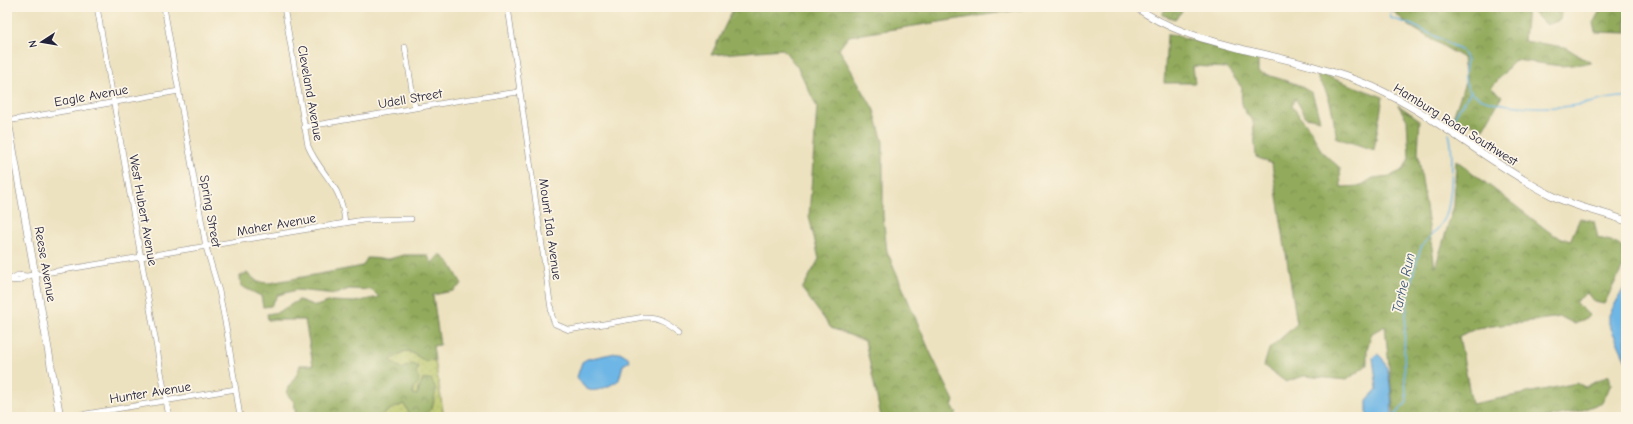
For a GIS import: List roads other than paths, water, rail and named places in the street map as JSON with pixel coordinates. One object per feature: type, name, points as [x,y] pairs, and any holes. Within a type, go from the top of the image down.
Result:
[{"type":"street","name":"West Hubert Avenue","points":[[97,7],[169,417]]},
{"type":"street","name":"Spring Street","points":[[164,7],[206,247],[219,291],[240,417]]},
{"type":"street","name":"Cleveland Avenue","points":[[284,7],[304,127],[311,154],[341,200],[345,223]]},
{"type":"street","name":"Mount Ida Avenue","points":[[508,7],[552,316],[555,324],[570,330],[644,317],[655,317],[664,320],[680,332]]},
{"type":"street","name":"Hamburg Road Southwest","points":[[1136,7],[1164,25],[1192,36],[1325,70],[1373,87],[1418,111],[1512,172],[1549,194],[1581,207],[1626,221]]},
{"type":"street","points":[[404,47],[415,108]]},
{"type":"street","name":"Eagle Avenue","points":[[7,119],[179,91]]},
{"type":"street","name":"Udell Street","points":[[304,127],[519,92]]},
{"type":"street","name":"Reese Avenue","points":[[7,119],[36,275],[60,417]]},
{"type":"street","name":"Maher Avenue","points":[[8,280],[18,275],[36,275],[363,220],[411,219]]},
{"type":"street","name":"Hunter Avenue","points":[[68,417],[236,389]]},
{"type":"water","points":[[1626,284],[1626,361],[1609,324],[1609,315]]},
{"type":"water","points":[[620,352],[628,357],[630,361],[623,365],[619,380],[599,390],[590,390],[584,387],[577,377],[582,362],[587,359]]},
{"type":"water","points":[[1377,354],[1382,358],[1388,373],[1391,392],[1392,417],[1367,417],[1367,400],[1377,389],[1373,358]]},
{"type":"waterway","name":"Tarhe Run","points":[[1395,7],[1390,14],[1391,18],[1412,25],[1462,51],[1467,60],[1465,76],[1466,85],[1471,92],[1480,98],[1506,105],[1554,107],[1626,97]]},
{"type":"waterway","name":"Tarhe Run","points":[[1450,128],[1457,112],[1471,91]]},
{"type":"waterway","name":"Tarhe Run","points":[[1393,417],[1407,402],[1404,368],[1404,334],[1405,317],[1415,266],[1422,246],[1440,226],[1445,218],[1449,201],[1452,164],[1449,134]]}]
